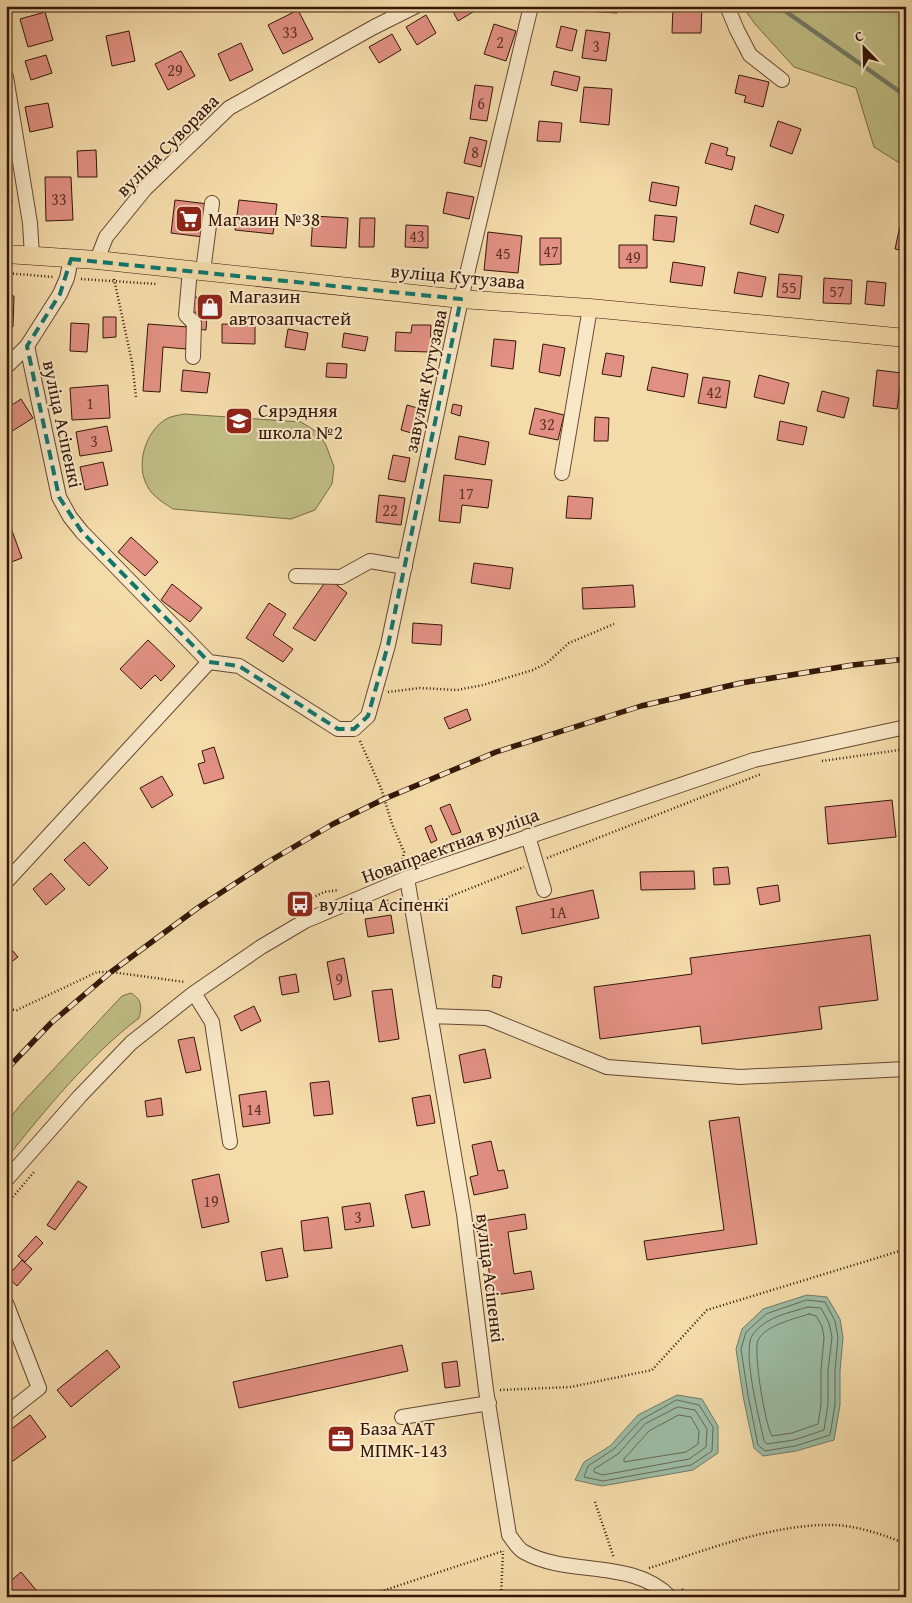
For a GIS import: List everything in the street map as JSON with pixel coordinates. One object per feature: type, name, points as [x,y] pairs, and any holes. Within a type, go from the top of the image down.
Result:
[{"type":"main road","name":"вуліца Кутузава","points":[[6,254],[97,260],[461,299],[590,308],[906,338]]},
{"type":"street","name":"вуліца Суворава","points":[[97,260],[106,237],[145,189],[229,108],[374,27],[416,6]]},
{"type":"street","name":"завулак Кутузава","points":[[354,728],[368,716],[405,567],[461,299],[531,6]]},
{"type":"street","points":[[728,6],[737,30],[750,55],[782,80]]},
{"type":"street","points":[[6,77],[30,223],[32,256]]},
{"type":"street","points":[[193,357],[194,323],[186,315],[212,203]]},
{"type":"street","points":[[6,367],[28,346],[60,294],[67,278],[71,259]]},
{"type":"street","points":[[562,473],[590,308]]},
{"type":"street","name":"вуліца Асіпенкі","points":[[28,346],[59,497],[70,517],[82,532],[210,662]]},
{"type":"street","points":[[296,576],[341,578],[370,561],[405,567]]},
{"type":"street","points":[[9,873],[210,662],[239,666],[338,729],[354,728]]},
{"type":"street","name":"Новапраектная вуліца","points":[[6,1180],[80,1096],[131,1043],[194,993],[261,947],[305,922],[407,878],[754,760],[906,727]]},
{"type":"street","points":[[528,836],[544,890]]},
{"type":"street","name":"вуліца Асіпенкі","points":[[407,878],[464,1214],[509,1535]]},
{"type":"street","points":[[194,993],[212,1022],[230,1142]]},
{"type":"street","points":[[431,1016],[486,1018],[607,1067],[740,1077],[906,1069]]},
{"type":"street","points":[[6,1303],[39,1388],[6,1414]]},
{"type":"street","points":[[402,1417],[488,1396]]},
{"type":"street","points":[[509,1535],[522,1551],[546,1561],[619,1573],[640,1579],[664,1591],[670,1597]]},
{"type":"path","points":[[117,262],[114,280],[132,362],[136,397]]},
{"type":"path","points":[[374,693],[420,688],[457,690],[483,685],[533,670],[547,663],[569,644],[614,624]]},
{"type":"path","points":[[354,728],[381,788],[392,824],[404,852],[402,863],[394,867]]},
{"type":"path","points":[[822,761],[906,749]]},
{"type":"path","points":[[381,906],[389,904],[402,905],[406,914],[766,772]]},
{"type":"path","points":[[383,888],[389,904]]},
{"type":"path","points":[[300,904],[324,892],[345,890]]},
{"type":"path","points":[[6,1009],[17,1010],[97,972],[186,982],[194,993]]},
{"type":"path","points":[[6,1205],[37,1168]]},
{"type":"path","points":[[488,1396],[572,1387],[652,1370],[707,1310],[906,1249]]},
{"type":"path","points":[[595,1502],[616,1566]]},
{"type":"path","points":[[643,1570],[742,1539],[798,1527],[837,1525],[882,1534],[906,1544]]},
{"type":"path","points":[[501,1597],[503,1551],[509,1535]]},
{"type":"path","points":[[364,1597],[503,1551]]},
{"type":"highlighted area","points":[[71,259],[461,299],[388,645],[368,716],[354,729],[338,729],[239,666],[209,662],[82,532],[59,497],[27,346],[60,294]]},
{"type":"shaded area","points":[[742,6],[906,6],[906,167],[874,147],[856,88],[794,67],[755,24]]},
{"type":"shaded area","points":[[184,414],[301,422],[317,432],[326,445],[334,467],[332,484],[315,510],[291,519],[173,509],[157,498],[149,489],[142,470],[142,460],[144,450],[153,431],[168,418]]},
{"type":"shaded area","points":[[131,993],[140,1004],[139,1018],[85,1066],[6,1159],[6,1123],[21,1104],[122,996]]},
{"type":"water","points":[[807,1295],[827,1297],[840,1319],[843,1337],[840,1405],[834,1440],[796,1451],[763,1456],[754,1448],[743,1396],[736,1349],[742,1329],[763,1309]]},
{"type":"water","points":[[677,1395],[702,1399],[718,1426],[718,1453],[693,1470],[602,1486],[575,1480],[584,1462],[610,1446],[638,1415]]},
{"type":"building","points":[[19,6],[52,6],[20,12]]},
{"type":"building","points":[[450,6],[477,6],[478,9],[458,21]]},
{"type":"building","points":[[587,6],[618,6],[617,13],[586,11]]},
{"type":"building","points":[[673,6],[702,6],[701,33],[672,33]]},
{"type":"building","points":[[298,10],[313,39],[283,54],[268,25]]},
{"type":"building","points":[[45,12],[53,40],[28,47],[20,19]]},
{"type":"building","points":[[426,15],[436,33],[417,45],[406,27]]},
{"type":"building","points":[[494,24],[516,31],[506,61],[484,54]]},
{"type":"building","points":[[561,26],[577,30],[572,51],[556,47]]},
{"type":"building","points":[[586,30],[610,33],[606,61],[582,58]]},
{"type":"building","points":[[129,31],[135,61],[112,66],[106,36]]},
{"type":"building","points":[[392,34],[401,50],[379,63],[369,47]]},
{"type":"building","points":[[241,43],[253,70],[230,81],[218,54]]},
{"type":"building","points":[[181,51],[195,76],[168,90],[155,64]]},
{"type":"building","points":[[46,55],[52,73],[31,80],[25,61]]},
{"type":"building","points":[[554,71],[580,77],[577,91],[551,85]]},
{"type":"building","points":[[739,75],[769,82],[763,107],[744,102],[746,96],[735,93]]},
{"type":"building","points":[[475,85],[493,87],[487,121],[470,119]]},
{"type":"building","points":[[584,87],[612,89],[609,125],[580,122]]},
{"type":"building","points":[[48,103],[53,127],[30,132],[25,107]]},
{"type":"building","points":[[539,121],[562,123],[560,142],[537,141]]},
{"type":"building","points":[[778,121],[801,129],[792,154],[770,146]]},
{"type":"building","points":[[470,137],[487,141],[481,167],[464,163]]},
{"type":"building","points":[[711,143],[728,148],[726,155],[735,157],[732,170],[705,163]]},
{"type":"building","points":[[96,150],[97,177],[78,177],[77,151]]},
{"type":"building","points":[[45,177],[71,177],[73,220],[46,221]]},
{"type":"building","points":[[6,181],[11,181],[12,203],[6,203]]},
{"type":"building","points":[[652,182],[679,187],[676,206],[649,201]]},
{"type":"building","points":[[447,192],[474,197],[469,219],[443,213]]},
{"type":"building","name":"Магазин №38","points":[[175,200],[208,204],[203,237],[171,233]]},
{"type":"building","points":[[239,200],[277,204],[273,234],[235,230]]},
{"type":"building","points":[[755,205],[784,215],[778,233],[750,224]]},
{"type":"building","points":[[655,215],[677,217],[674,242],[653,240]]},
{"type":"building","points":[[313,216],[348,218],[346,248],[311,246]]},
{"type":"building","points":[[360,218],[375,218],[374,247],[359,247]]},
{"type":"building","points":[[406,225],[428,226],[428,248],[405,247]]},
{"type":"building","points":[[900,226],[906,228],[906,251],[895,249]]},
{"type":"building","points":[[488,232],[522,236],[518,273],[484,270]]},
{"type":"building","points":[[540,238],[561,238],[561,264],[540,265]]},
{"type":"building","points":[[619,245],[647,245],[647,268],[619,268]]},
{"type":"building","points":[[673,262],[705,267],[702,286],[670,282]]},
{"type":"building","points":[[738,272],[766,277],[762,297],[734,293]]},
{"type":"building","points":[[779,274],[802,276],[800,299],[777,297]]},
{"type":"building","points":[[824,278],[852,280],[851,304],[823,303]]},
{"type":"building","points":[[867,281],[886,283],[884,306],[865,304]]},
{"type":"building","points":[[6,295],[14,296],[13,327],[6,326]]},
{"type":"building","points":[[192,297],[212,298],[213,313],[192,312]]},
{"type":"building","points":[[197,315],[207,316],[206,330],[196,329]]},
{"type":"building","points":[[103,317],[116,317],[116,337],[103,338]]},
{"type":"building","points":[[71,323],[89,324],[87,352],[70,351]]},
{"type":"building","points":[[148,324],[188,327],[186,349],[163,347],[160,392],[143,391]]},
{"type":"building","points":[[222,324],[255,325],[255,344],[222,343]]},
{"type":"building","points":[[412,325],[431,325],[430,352],[395,351],[396,332],[411,333]]},
{"type":"building","points":[[288,329],[308,333],[305,350],[285,347]]},
{"type":"building","points":[[344,333],[368,337],[365,351],[342,347]]},
{"type":"building","points":[[494,339],[516,341],[513,369],[491,366]]},
{"type":"building","points":[[543,344],[565,348],[560,376],[539,372]]},
{"type":"building","points":[[606,353],[624,356],[621,377],[602,374]]},
{"type":"building","points":[[327,363],[347,364],[346,378],[326,377]]},
{"type":"building","points":[[652,367],[688,374],[684,397],[647,390]]},
{"type":"building","points":[[183,370],[210,373],[207,393],[181,391]]},
{"type":"building","points":[[877,370],[902,373],[897,409],[873,406]]},
{"type":"building","points":[[759,375],[789,383],[784,404],[754,397]]},
{"type":"building","points":[[703,377],[730,381],[726,408],[698,403]]},
{"type":"building","points":[[108,385],[110,418],[72,420],[70,388]]},
{"type":"building","points":[[822,391],[849,398],[844,418],[817,411]]},
{"type":"building","points":[[21,399],[33,418],[6,435],[6,409]]},
{"type":"building","points":[[453,404],[462,406],[460,416],[451,413]]},
{"type":"building","points":[[407,405],[421,409],[415,434],[401,430]]},
{"type":"building","points":[[535,408],[564,415],[558,440],[529,434]]},
{"type":"building","points":[[595,417],[609,418],[608,441],[594,441]]},
{"type":"building","points":[[780,421],[807,427],[803,445],[777,440]]},
{"type":"building","points":[[107,426],[112,451],[80,456],[76,432]]},
{"type":"building","points":[[459,436],[489,442],[485,465],[455,459]]},
{"type":"building","points":[[393,455],[410,458],[405,482],[388,479]]},
{"type":"building","points":[[103,462],[108,485],[85,490],[80,467]]},
{"type":"building","points":[[444,475],[492,480],[488,508],[462,505],[460,523],[439,521]]},
{"type":"building","points":[[379,495],[405,498],[401,525],[376,522]]},
{"type":"building","points":[[568,496],[593,498],[591,519],[566,518]]},
{"type":"building","points":[[11,528],[22,558],[6,564],[6,529]]},
{"type":"building","points":[[131,537],[158,562],[145,576],[118,552]]},
{"type":"building","points":[[474,563],[513,568],[510,589],[471,583]]},
{"type":"building","points":[[328,578],[347,593],[315,641],[293,628]]},
{"type":"building","points":[[172,584],[202,608],[190,622],[161,600]]},
{"type":"building","points":[[633,585],[635,607],[583,609],[582,588]]},
{"type":"building","points":[[269,603],[286,614],[273,635],[293,649],[283,662],[246,638]]},
{"type":"building","points":[[413,623],[442,625],[441,645],[412,643]]},
{"type":"building","points":[[148,640],[175,666],[161,681],[155,675],[141,689],[120,669]]},
{"type":"building","points":[[467,709],[471,720],[449,729],[444,718]]},
{"type":"building","points":[[214,747],[224,778],[204,784],[198,764],[205,762],[202,751]]},
{"type":"building","points":[[162,776],[173,795],[152,808],[140,788]]},
{"type":"building","points":[[892,800],[896,837],[828,844],[825,807]]},
{"type":"building","points":[[450,804],[461,832],[452,835],[440,808]]},
{"type":"building","points":[[431,825],[437,840],[431,843],[425,828]]},
{"type":"building","points":[[84,842],[108,868],[89,886],[64,860]]},
{"type":"building","points":[[728,867],[730,884],[714,885],[713,868]]},
{"type":"building","points":[[694,871],[695,889],[641,890],[640,872]]},
{"type":"building","points":[[51,873],[65,889],[46,905],[33,889]]},
{"type":"building","points":[[778,885],[780,901],[760,905],[757,888]]},
{"type":"building","points":[[593,890],[599,918],[522,934],[516,907]]},
{"type":"building","points":[[391,915],[394,933],[368,937],[365,919]]},
{"type":"building","points":[[870,935],[878,1000],[819,1007],[822,1029],[702,1044],[700,1026],[600,1039],[594,987],[692,974],[690,958]]},
{"type":"building","points":[[6,943],[18,957],[6,966]]},
{"type":"building","points":[[344,958],[351,996],[334,1000],[327,962]]},
{"type":"building","points":[[296,974],[299,992],[282,995],[279,977]]},
{"type":"building","points":[[493,975],[502,977],[500,988],[492,987]]},
{"type":"building","points":[[392,989],[399,1039],[379,1042],[372,991]]},
{"type":"building","points":[[254,1006],[261,1021],[241,1031],[234,1016]]},
{"type":"building","points":[[194,1037],[201,1070],[186,1073],[178,1040]]},
{"type":"building","points":[[485,1049],[491,1078],[464,1083],[459,1055]]},
{"type":"building","points":[[329,1081],[333,1114],[314,1116],[310,1083]]},
{"type":"building","points":[[266,1091],[270,1123],[243,1127],[239,1095]]},
{"type":"building","points":[[430,1095],[435,1123],[417,1126],[412,1098]]},
{"type":"building","points":[[161,1098],[163,1115],[147,1117],[145,1101]]},
{"type":"building","points":[[739,1117],[757,1244],[647,1260],[644,1241],[724,1230],[709,1121]]},
{"type":"building","points":[[491,1141],[498,1171],[504,1170],[508,1188],[474,1195],[470,1177],[478,1175],[472,1145]]},
{"type":"building","points":[[219,1174],[229,1222],[202,1228],[192,1180]]},
{"type":"building","points":[[78,1181],[87,1187],[55,1230],[47,1225]]},
{"type":"building","points":[[424,1191],[430,1225],[412,1228],[405,1195]]},
{"type":"building","points":[[370,1203],[374,1226],[345,1230],[342,1207]]},
{"type":"building","points":[[525,1214],[527,1229],[508,1232],[514,1274],[531,1271],[534,1289],[489,1296],[486,1279],[490,1278],[484,1235],[478,1236],[476,1222]]},
{"type":"building","points":[[328,1217],[332,1248],[304,1251],[301,1221]]},
{"type":"building","points":[[36,1236],[43,1243],[25,1262],[18,1256]]},
{"type":"building","points":[[282,1248],[288,1277],[266,1281],[261,1252]]},
{"type":"building","points":[[22,1260],[32,1269],[17,1286],[7,1277]]},
{"type":"building","points":[[402,1345],[408,1371],[239,1408],[233,1382]]},
{"type":"building","points":[[107,1350],[120,1367],[71,1407],[57,1390]]},
{"type":"building","points":[[457,1361],[460,1386],[445,1388],[442,1363]]},
{"type":"building","points":[[30,1415],[46,1437],[6,1466],[6,1433]]},
{"type":"building","points":[[21,1572],[42,1597],[7,1597],[6,1585]]},
{"type":"waterway","points":[[778,6],[906,96]]},
{"type":"railway","points":[[6,1070],[51,1023],[111,972],[199,907],[268,862],[333,824],[384,799],[496,752],[641,706],[741,683],[853,665],[906,659]]},
{"type":"place","name":"Магазин №38","points":[[189,219]]},
{"type":"place","name":"Магазин автозапчастей","points":[[210,307]]},
{"type":"place","name":"Сярэдняя школа №2","points":[[239,421]]},
{"type":"place","name":"вуліца Асіпенкі","points":[[300,904]]},
{"type":"place","name":"База ААТ МПМК-143","points":[[341,1439]]}]
